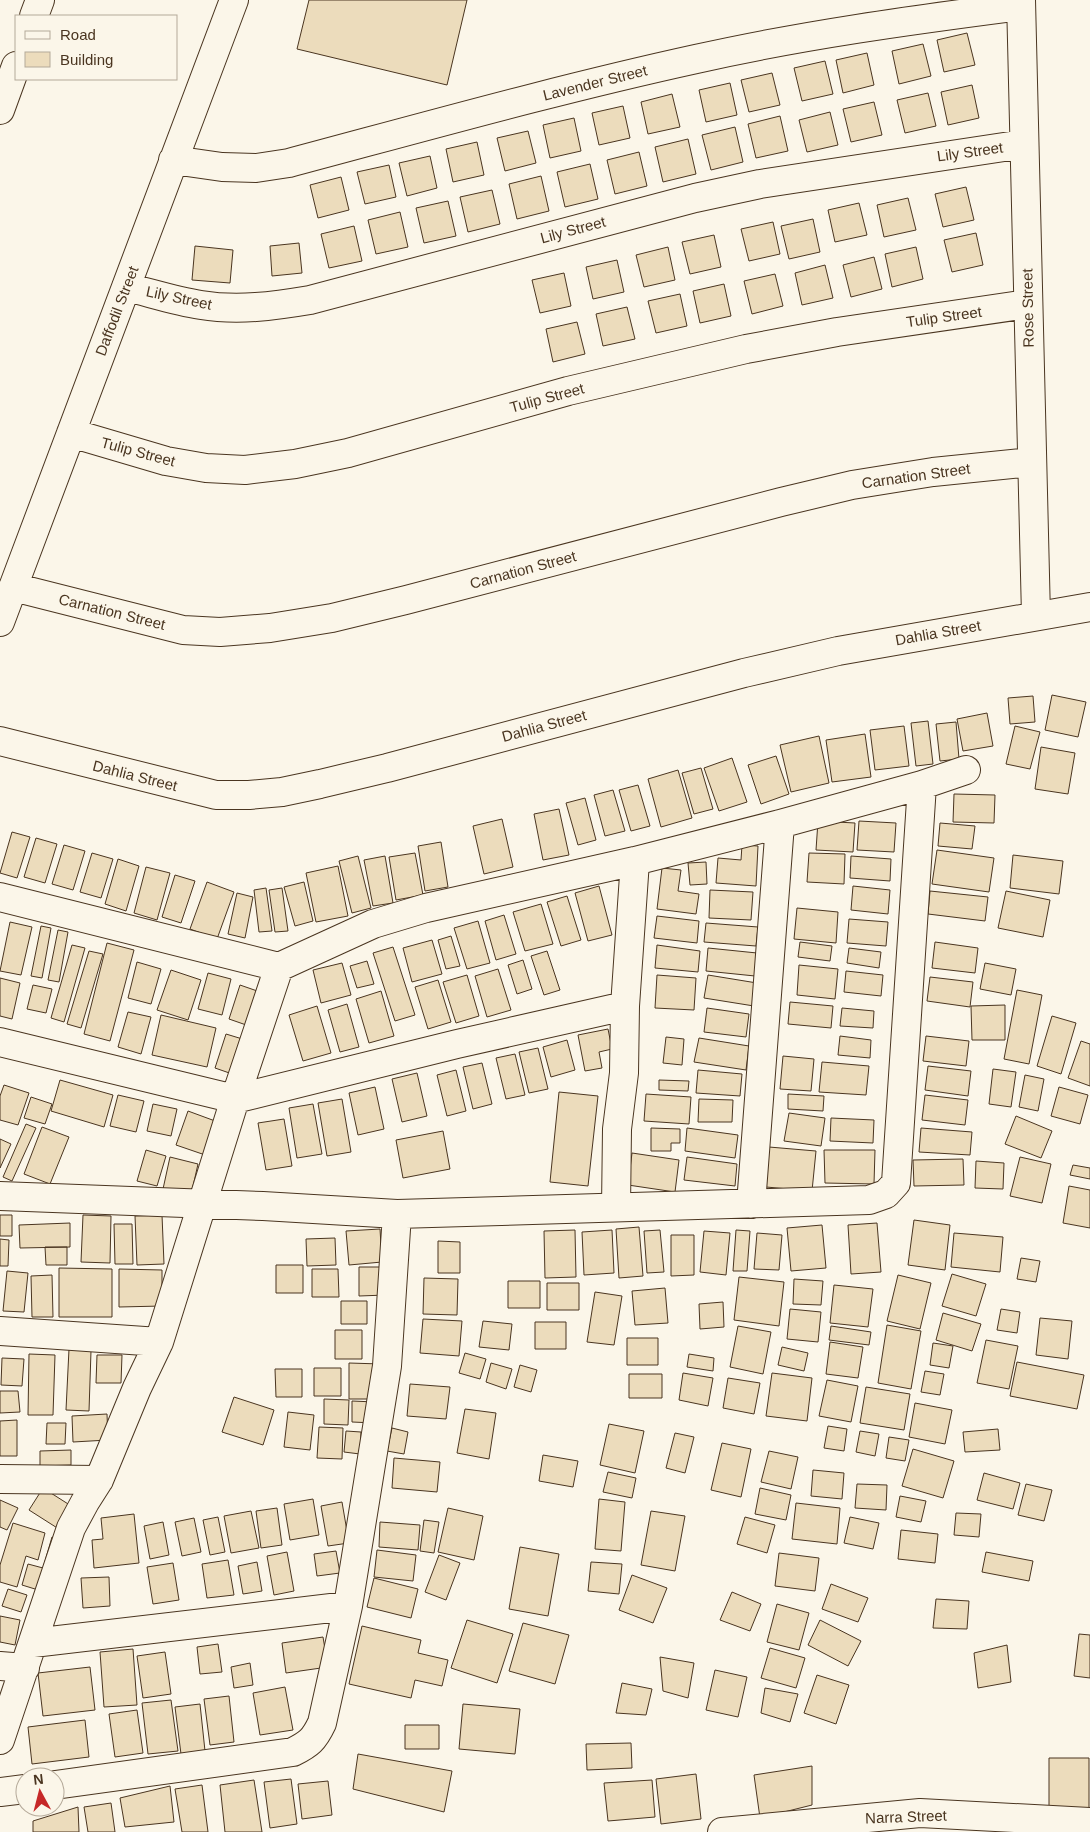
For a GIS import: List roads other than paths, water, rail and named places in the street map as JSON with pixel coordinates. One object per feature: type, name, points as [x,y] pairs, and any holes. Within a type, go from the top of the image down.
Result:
[{"type":"street","points":[[34,15],[40,0]]},
{"type":"street","name":"Daffodil Street","points":[[0,622],[234,0]]},
{"type":"street","name":"Lavender Street","points":[[173,160],[222,168],[256,168],[289,162],[583,85],[698,59],[851,30],[1021,3]]},
{"type":"street","name":"Rose Street","points":[[1021,3],[1036,616]]},
{"type":"street","points":[[0,110],[15,69]]},
{"type":"street","name":"Lily Street","points":[[126,286],[201,305],[234,308],[275,306],[310,300],[723,192],[822,174],[1024,144]]},
{"type":"street","name":"Tulip Street","points":[[71,433],[166,461],[206,468],[245,470],[295,464],[348,453],[568,392],[746,350],[837,332],[1028,304]]},
{"type":"street","name":"Carnation Street","points":[[13,587],[184,630],[220,632],[270,628],[332,618],[406,600],[852,485],[933,472],[1032,462]]},
{"type":"street","name":"Dahlia Street","points":[[0,741],[216,796],[282,792],[387,768],[744,672],[838,651],[1090,607]]},
{"type":"street","points":[[0,897],[279,967],[373,924],[417,910],[635,861],[922,785],[966,770]]},
{"type":"street","points":[[0,1196],[397,1214],[869,1200],[886,1194],[896,1183],[922,785]]},
{"type":"street","points":[[751,1204],[780,824]]},
{"type":"street","points":[[616,1207],[617,1129],[624,1073],[625,1006],[635,861]]},
{"type":"street","points":[[0,1740],[19,1659],[71,1528],[99,1480],[137,1388],[159,1342],[235,1099],[279,967]]},
{"type":"street","points":[[0,1042],[235,1099],[457,1044],[625,1006]]},
{"type":"street","points":[[65,1784],[293,1752],[308,1745],[322,1723],[348,1606],[388,1366],[397,1214]]},
{"type":"street","points":[[0,1331],[159,1342]]},
{"type":"street","points":[[0,1479],[99,1480]]},
{"type":"street","points":[[19,1659],[348,1606]]},
{"type":"street","points":[[0,1792],[15,1790]]},
{"type":"street","name":"Narra Street","points":[[722,1832],[918,1822],[1044,1826],[1090,1822]]}]
